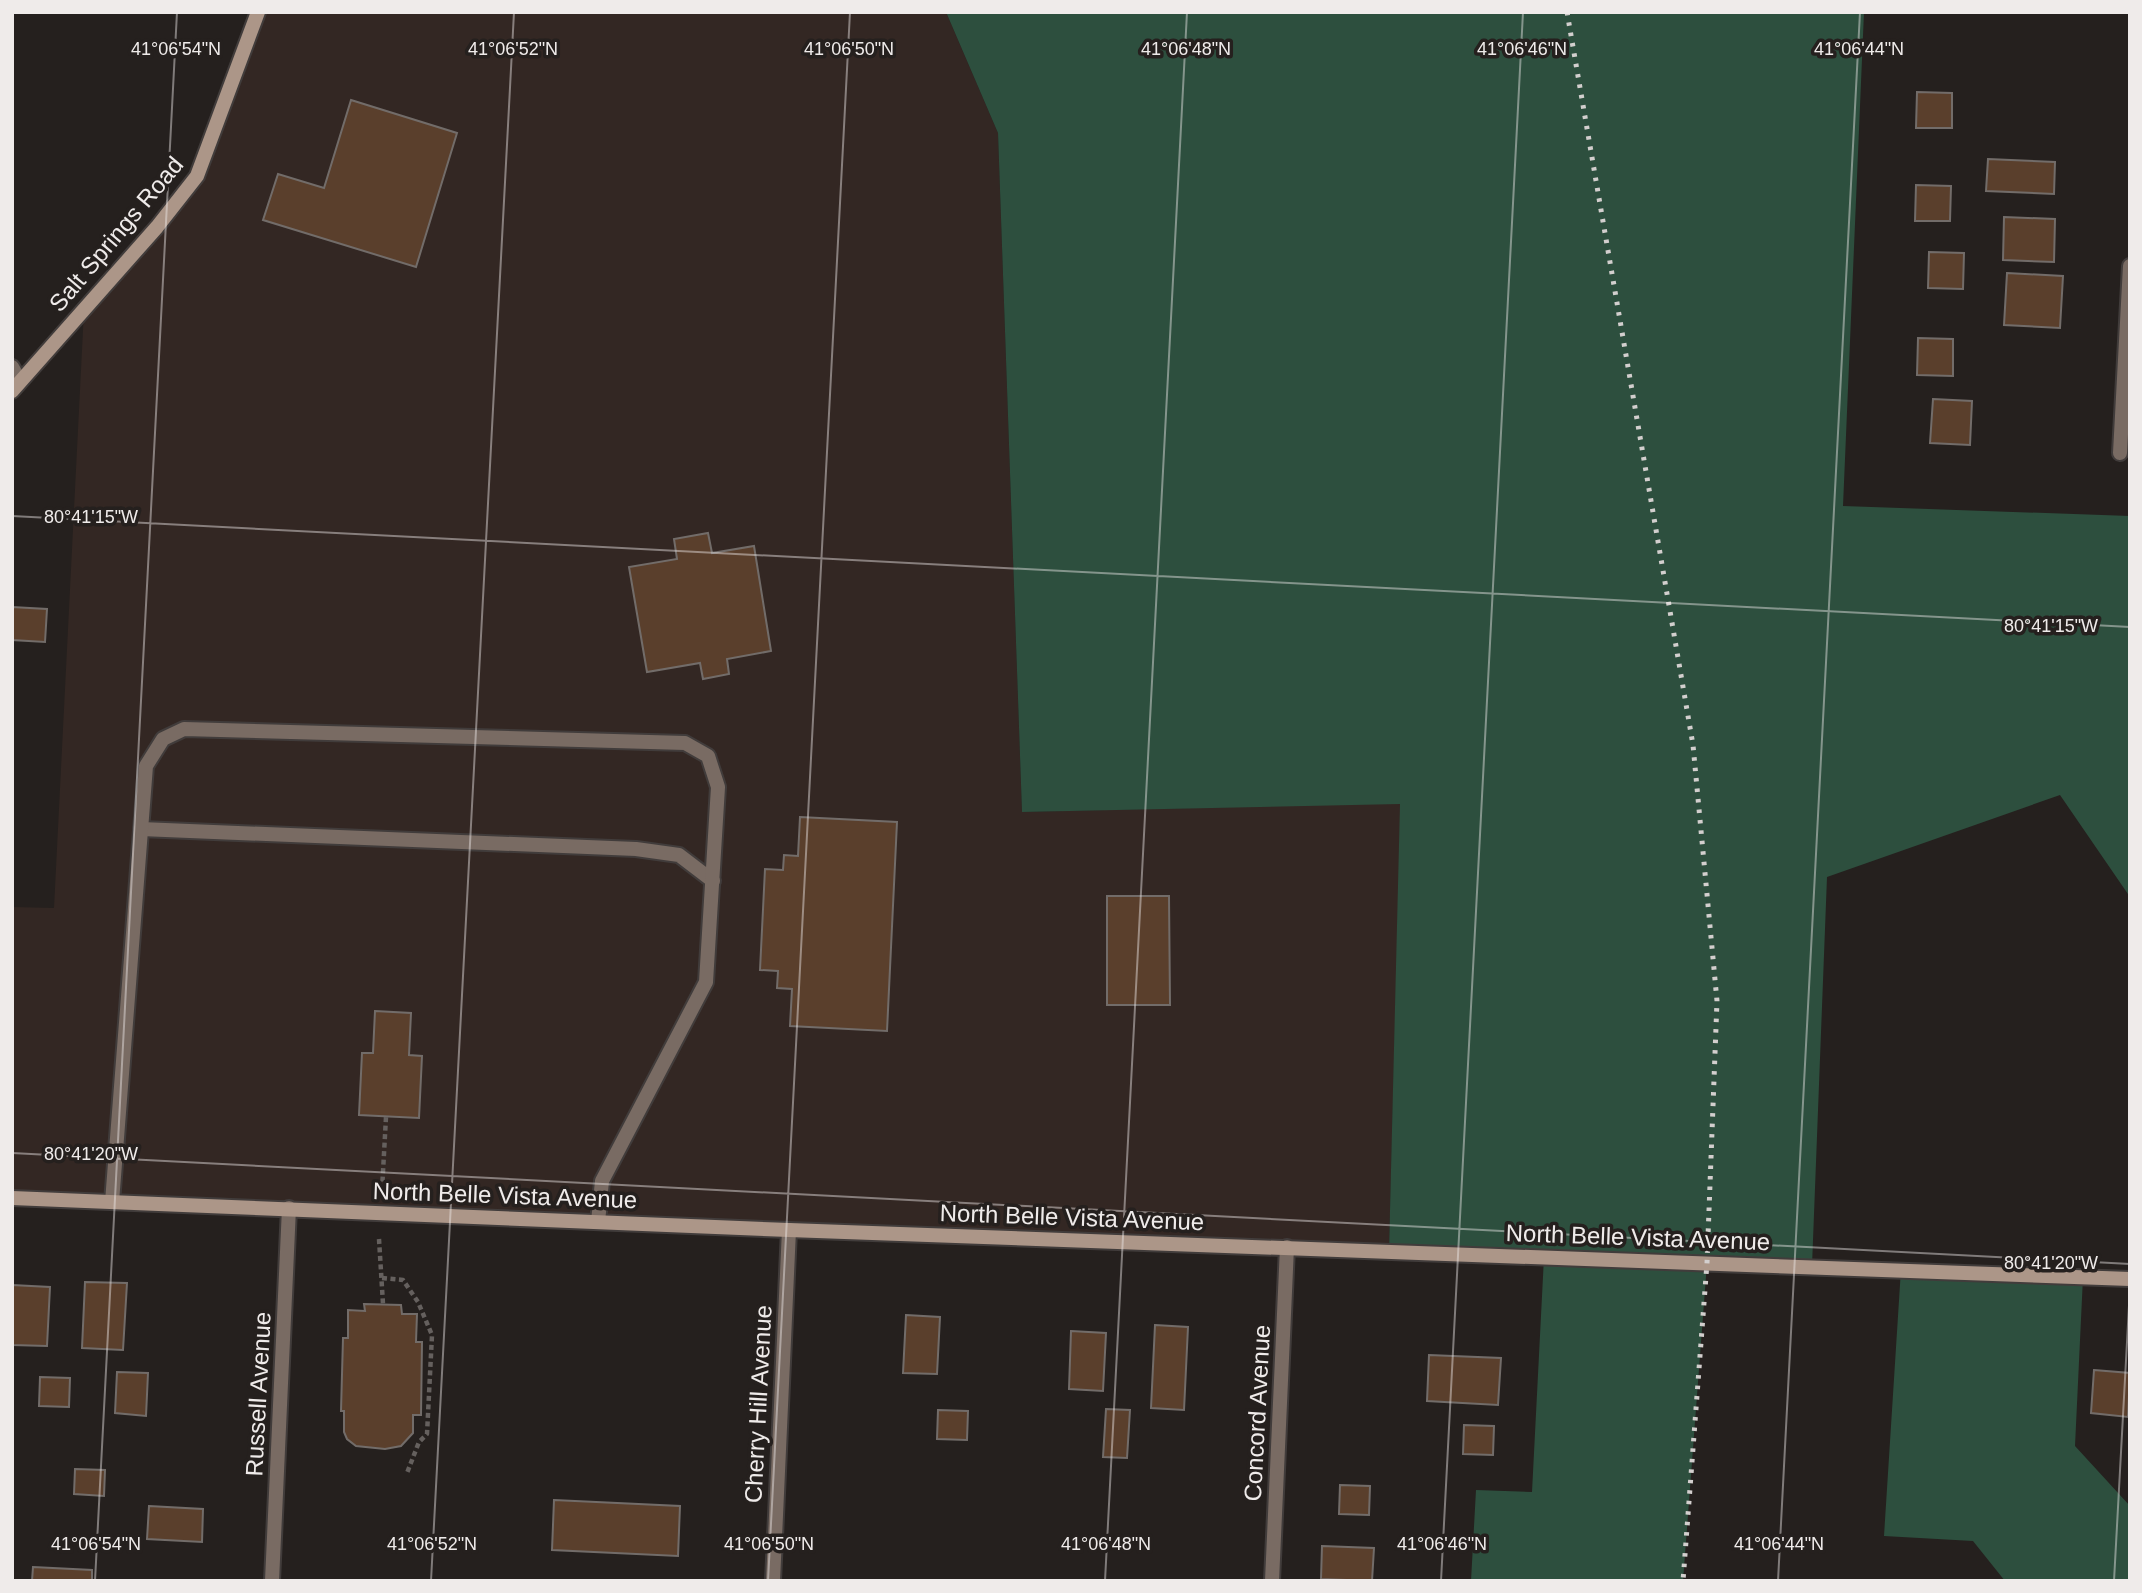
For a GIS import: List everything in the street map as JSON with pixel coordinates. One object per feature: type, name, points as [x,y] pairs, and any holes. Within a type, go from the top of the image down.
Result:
[{"type":"street","name":"Salt Springs Road","points":[[16,386],[157,227],[197,176],[258,12]]},
{"type":"street","points":[[2120,453],[2130,266]]},
{"type":"street","points":[[12,367],[16,386]]},
{"type":"street","points":[[112,1202],[146,766],[163,740],[184,729],[685,743],[708,756],[718,787],[706,982],[602,1181],[598,1222]]},
{"type":"street","points":[[141,830],[636,849],[679,855],[713,881]]},
{"type":"street","name":"North Belle Vista Avenue","points":[[12,1198],[789,1230],[2130,1279]]},
{"type":"street","name":"Russell Avenue","points":[[272,1581],[289,1208]]},
{"type":"street","name":"Cherry Hill Avenue","points":[[773,1581],[789,1230]]},
{"type":"street","name":"Concord Avenue","points":[[1272,1581],[1287,1247]]},
{"type":"path","points":[[382,1191],[386,1117]]},
{"type":"path","points":[[379,1238],[383,1304]]},
{"type":"path","points":[[382,1278],[403,1280],[418,1302],[432,1335],[427,1434],[419,1442],[407,1474]]},
{"type":"shaded area","points":[[258,12],[946,12],[998,133],[1022,812],[1401,803],[1389,1251],[12,1198],[12,907],[54,908],[84,310],[197,176]]},
{"type":"green space","points":[[946,12],[1864,12],[1843,506],[2130,516],[2130,897],[2060,795],[1827,877],[1812,1266],[1707,1263],[1683,1581],[1471,1581],[1476,1490],[1532,1492],[1544,1257],[1389,1251],[1400,804],[1022,812],[998,133]]},
{"type":"green space","points":[[1901,1269],[2083,1277],[2075,1446],[2130,1506],[2130,1581],[2005,1581],[1973,1541],[1884,1536]]},
{"type":"building","points":[[1917,92],[1952,93],[1952,128],[1916,128]]},
{"type":"building","points":[[351,100],[457,133],[416,267],[263,220],[278,174],[324,188]]},
{"type":"building","points":[[1988,159],[2055,162],[2054,194],[1986,191]]},
{"type":"building","points":[[1916,185],[1951,186],[1950,221],[1915,221]]},
{"type":"building","points":[[2004,217],[2055,219],[2054,262],[2003,260]]},
{"type":"building","points":[[1929,252],[1964,253],[1963,289],[1928,288]]},
{"type":"building","points":[[2007,273],[2063,276],[2060,328],[2004,325]]},
{"type":"building","points":[[1918,338],[1953,339],[1953,376],[1917,375]]},
{"type":"building","points":[[1933,399],[1972,401],[1970,445],[1930,443]]},
{"type":"building","points":[[708,533],[712,553],[754,546],[771,651],[727,659],[729,674],[703,679],[700,663],[647,672],[629,567],[677,559],[674,539]]},
{"type":"building","points":[[12,607],[47,609],[45,642],[12,640]]},
{"type":"building","points":[[800,817],[897,822],[887,1031],[790,1026],[792,989],[777,988],[778,971],[760,970],[765,869],[783,870],[784,855],[798,856]]},
{"type":"building","points":[[1107,896],[1169,896],[1170,1005],[1107,1005]]},
{"type":"building","points":[[375,1011],[411,1013],[409,1055],[422,1056],[419,1118],[359,1115],[362,1053],[373,1053]]},
{"type":"building","points":[[85,1282],[127,1283],[123,1350],[82,1348]]},
{"type":"building","points":[[12,1285],[50,1287],[47,1346],[12,1345]]},
{"type":"building","points":[[364,1304],[401,1305],[402,1314],[417,1314],[416,1342],[422,1342],[421,1415],[413,1415],[413,1433],[401,1446],[385,1449],[356,1446],[347,1439],[344,1432],[344,1411],[341,1411],[343,1338],[348,1338],[348,1310],[365,1311]]},
{"type":"building","points":[[906,1315],[940,1317],[937,1374],[903,1373]]},
{"type":"building","points":[[1155,1325],[1188,1327],[1184,1410],[1151,1408]]},
{"type":"building","points":[[1071,1331],[1106,1333],[1103,1391],[1069,1389]]},
{"type":"building","points":[[1429,1355],[1501,1358],[1498,1405],[1427,1401]]},
{"type":"building","points":[[2094,1370],[2130,1373],[2128,1417],[2091,1413]]},
{"type":"building","points":[[117,1372],[148,1373],[146,1416],[115,1413]]},
{"type":"building","points":[[40,1377],[70,1378],[69,1407],[39,1406]]},
{"type":"building","points":[[1106,1409],[1130,1410],[1127,1458],[1103,1457]]},
{"type":"building","points":[[938,1410],[968,1411],[967,1440],[937,1439]]},
{"type":"building","points":[[1464,1425],[1494,1426],[1493,1455],[1463,1454]]},
{"type":"building","points":[[75,1469],[105,1470],[104,1496],[74,1494]]},
{"type":"building","points":[[1340,1485],[1370,1486],[1369,1515],[1339,1514]]},
{"type":"building","points":[[554,1500],[680,1506],[678,1556],[552,1550]]},
{"type":"building","points":[[149,1506],[203,1509],[202,1542],[147,1539]]},
{"type":"building","points":[[1322,1546],[1374,1548],[1372,1581],[1321,1579]]},
{"type":"building","points":[[33,1567],[92,1570],[92,1581],[32,1581]]},
{"type":"railway","points":[[1567,12],[1693,745],[1717,1001],[1707,1263],[1683,1581]]}]
